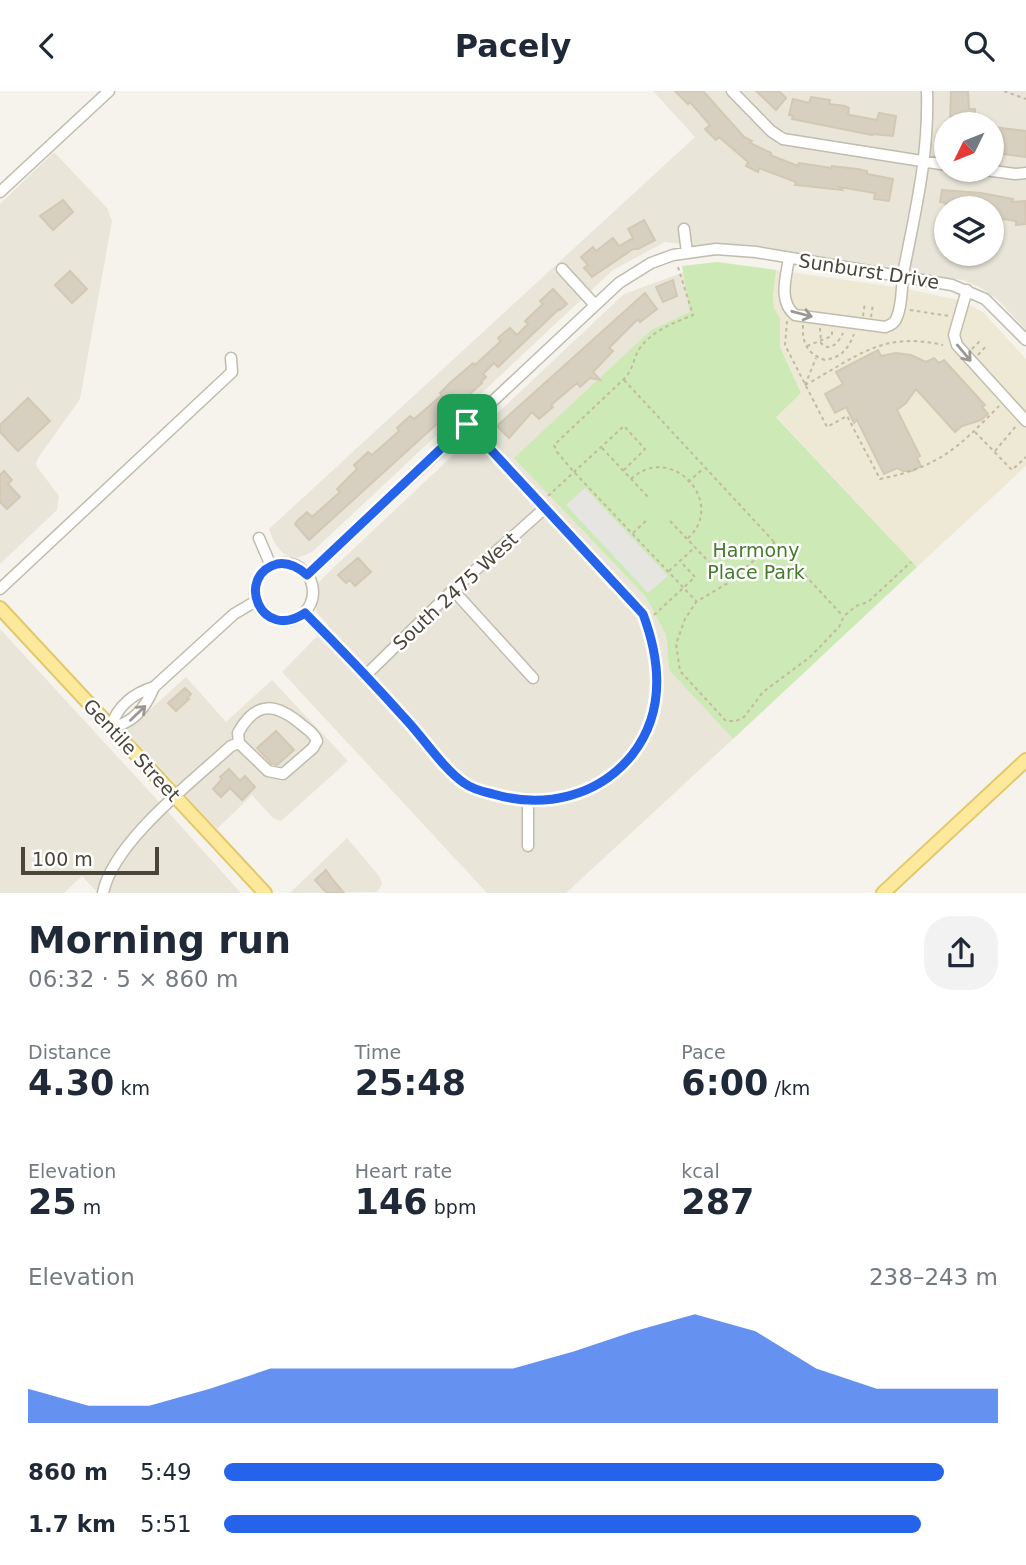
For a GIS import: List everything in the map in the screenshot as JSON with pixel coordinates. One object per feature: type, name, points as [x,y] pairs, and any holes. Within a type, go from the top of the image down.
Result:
[{"type":"main road","name":"Gentile Street","points":[[0,608],[265,893]]},
{"type":"main road","points":[[883,893],[1026,760]]},
{"type":"street","points":[[0,193],[109,91]]},
{"type":"street","points":[[732,91],[771,131],[783,139],[934,163]]},
{"type":"street","points":[[789,258],[784,298],[787,309],[795,315],[885,327],[895,322],[925,162],[927,91]]},
{"type":"street","points":[[1004,173],[1026,173]]},
{"type":"street","points":[[684,229],[689,252]]},
{"type":"street","name":"Sunburst Drive","points":[[307,575],[619,283],[651,263],[689,252],[733,249],[903,276],[967,290],[985,299],[1026,340]]},
{"type":"street","points":[[562,269],[595,305]]},
{"type":"street","points":[[967,290],[954,335],[957,345],[1021,423]]},
{"type":"street","points":[[0,589],[232,372],[231,358]]},
{"type":"street","points":[[305,613],[366,675],[467,786],[528,800],[550,800],[585,792],[625,763],[643,742],[653,717],[656,656],[643,614],[467,424]]},
{"type":"street","name":"South 2475 West","points":[[366,675],[453,590],[545,508]]},
{"type":"street","points":[[258,538],[271,566]]},
{"type":"street","points":[[291,564],[307,575],[313,590],[305,613],[287,621],[277,620],[268,616],[256,601],[256,585],[264,571],[271,566],[291,564]]},
{"type":"street","points":[[453,590],[533,678]]},
{"type":"street","points":[[154,687],[148,703],[127,724],[111,727],[115,714],[138,692],[154,687],[234,614],[256,601]]},
{"type":"street","points":[[277,708],[287,712],[315,735],[317,741],[313,748],[283,774],[268,771],[239,743],[238,733],[252,715],[259,710],[277,708]]},
{"type":"street","points":[[103,893],[105,883],[119,857],[175,796],[231,746],[239,743]]},
{"type":"street","points":[[528,800],[528,846]]},
{"type":"path","points":[[1004,91],[1026,99]]},
{"type":"path","points":[[678,267],[693,315],[652,335],[641,347],[632,370],[624,380],[554,445],[574,472],[696,602]]},
{"type":"path","points":[[863,317],[865,302]]},
{"type":"path","points":[[871,318],[873,304]]},
{"type":"path","points":[[907,309],[950,317]]},
{"type":"path","points":[[787,320],[785,345],[827,427],[847,417],[880,479],[925,467],[952,451],[999,406]]},
{"type":"path","points":[[803,324],[803,343],[816,357],[825,360],[842,354],[849,347],[854,334]]},
{"type":"path","points":[[820,327],[820,341],[824,347],[830,348],[839,342],[844,332]]},
{"type":"path","points":[[806,347],[832,337],[832,330]]},
{"type":"path","points":[[883,339],[886,343]]},
{"type":"path","points":[[804,386],[879,344],[919,339],[943,345]]},
{"type":"path","points":[[971,349],[982,339]]},
{"type":"path","points":[[977,355],[987,345]]},
{"type":"path","points":[[842,354],[846,363]]},
{"type":"path","points":[[804,386],[816,357]]},
{"type":"path","points":[[835,358],[836,368]]},
{"type":"path","points":[[624,380],[844,616]]},
{"type":"path","points":[[995,452],[1021,423]]},
{"type":"path","points":[[548,496],[624,426],[645,449],[622,471]]},
{"type":"path","points":[[975,431],[1012,470],[1026,457]]},
{"type":"path","points":[[601,447],[648,497]]},
{"type":"path","points":[[631,479],[646,469],[655,467],[671,469],[695,487],[701,513],[697,526],[687,539]]},
{"type":"path","points":[[689,481],[705,467]]},
{"type":"path","points":[[632,534],[647,520]]},
{"type":"path","points":[[670,521],[729,583]]},
{"type":"path","points":[[775,542],[729,583],[696,602],[685,619],[676,644],[680,671],[726,721],[736,721],[744,717],[763,692],[810,657],[839,627],[844,616],[856,605],[868,602],[911,562]]},
{"type":"path","points":[[668,572],[694,547]]},
{"type":"path","points":[[654,615],[695,577],[680,561]]},
{"type":"shaded area","points":[[653,91],[1026,91],[1026,330],[999,301],[981,288],[963,280],[665,242],[613,270],[312,552],[290,558],[275,544],[269,529],[695,137]]},
{"type":"shaded area","points":[[54,152],[107,208],[112,221],[80,399],[36,463],[59,496],[57,510],[0,564],[0,204]]},
{"type":"shaded area","points":[[776,270],[902,288],[963,301],[984,313],[1026,359],[1026,466],[917,567],[776,416],[801,393],[780,347],[780,318],[774,308],[773,298]]},
{"type":"shaded area","points":[[687,271],[691,312],[651,330],[515,458],[646,597],[666,635],[669,670],[733,739],[566,893],[487,893],[282,672],[328,625],[316,612],[319,582],[328,573],[624,294]]},
{"type":"shaded area","points":[[585,488],[668,576],[648,593],[566,505]]},
{"type":"shaded area","points":[[0,629],[241,893],[98,893],[82,876],[64,893],[0,893]]},
{"type":"shaded area","points":[[186,677],[226,722],[272,680],[348,761],[281,821],[273,818],[252,795],[217,829],[126,731]]},
{"type":"shaded area","points":[[347,838],[380,877],[382,884],[377,892],[290,893]]},
{"type":"green space","name":"Harmony Place Park","points":[[717,262],[776,270],[773,298],[774,308],[780,318],[780,347],[801,393],[776,417],[917,567],[733,739],[669,670],[666,635],[646,597],[514,458],[651,330],[690,312],[682,266]]},
{"type":"building","points":[[675,91],[703,91],[744,137],[752,141],[750,143],[771,153],[770,155],[798,166],[799,163],[858,169],[867,171],[867,174],[893,179],[889,201],[874,199],[875,193],[839,187],[842,190],[795,185],[796,182],[746,166],[748,162],[719,137],[716,140],[705,129],[710,125],[690,102],[688,104]]},
{"type":"building","points":[[756,91],[779,91],[786,98],[776,110]]},
{"type":"building","points":[[951,91],[968,91],[969,109],[975,109],[975,112],[950,112]]},
{"type":"building","points":[[811,97],[830,100],[829,104],[845,106],[849,108],[850,115],[877,120],[879,113],[896,116],[893,136],[872,135],[792,119],[793,116],[789,115],[793,99],[809,103]]},
{"type":"building","points":[[1004,128],[1026,131],[1026,157],[1004,154]]},
{"type":"building","points":[[942,190],[997,196],[941,196]]},
{"type":"building","points":[[1004,197],[1013,199],[1012,202],[1025,201],[1026,224],[1016,225],[1016,221],[1004,219]]},
{"type":"building","points":[[63,200],[73,212],[53,230],[40,216]]},
{"type":"building","points":[[644,220],[655,240],[633,249],[592,277],[584,268],[588,265],[581,257],[593,247],[596,251],[613,238],[619,246],[633,238],[628,229]]},
{"type":"building","points":[[70,271],[87,289],[72,303],[55,285]]},
{"type":"building","points":[[673,280],[677,296],[663,302],[656,287]]},
{"type":"building","points":[[553,289],[567,304],[498,367],[494,363],[483,374],[486,377],[482,383],[309,540],[295,524],[298,520],[307,512],[312,517],[340,492],[337,489],[357,469],[354,465],[368,452],[372,455],[399,431],[397,428],[410,416],[414,419],[442,395],[440,393],[451,382],[501,341],[498,338],[506,331],[510,328],[517,335],[528,324],[525,321],[543,304],[540,301]]},
{"type":"building","points":[[645,293],[657,309],[640,322],[638,319],[609,348],[613,351],[593,372],[600,380],[590,378],[580,387],[577,383],[539,419],[532,412],[509,438],[497,426]]},
{"type":"building","points":[[878,350],[881,356],[896,353],[911,355],[926,362],[934,358],[939,363],[944,360],[985,405],[982,407],[988,414],[955,432],[916,389],[897,410],[920,456],[917,458],[921,466],[912,471],[897,468],[884,474],[857,420],[854,423],[846,407],[835,413],[825,394],[843,384],[836,372]]},
{"type":"building","points":[[28,398],[50,421],[18,451],[0,432],[0,425]]},
{"type":"building","points":[[4,471],[12,480],[8,484],[20,497],[7,509],[0,502],[0,475]]},
{"type":"building","points":[[358,558],[371,572],[355,586],[350,580],[346,583],[338,575]]},
{"type":"building","points":[[185,688],[191,694],[176,711],[168,703]]},
{"type":"building","points":[[276,731],[294,750],[277,765],[272,764],[257,748]]},
{"type":"building","points":[[229,769],[240,781],[245,776],[255,787],[242,800],[230,788],[221,797],[213,789]]},
{"type":"building","points":[[326,870],[344,893],[327,893],[315,880]]},
{"type":"route","points":[[467,424],[643,614],[654,642],[657,671],[653,717],[643,742],[610,776],[574,796],[550,800],[506,798],[467,786],[366,675],[305,613],[287,621],[277,620],[261,610],[256,601],[256,585],[264,571],[281,563],[300,568],[307,575],[467,424]]}]
